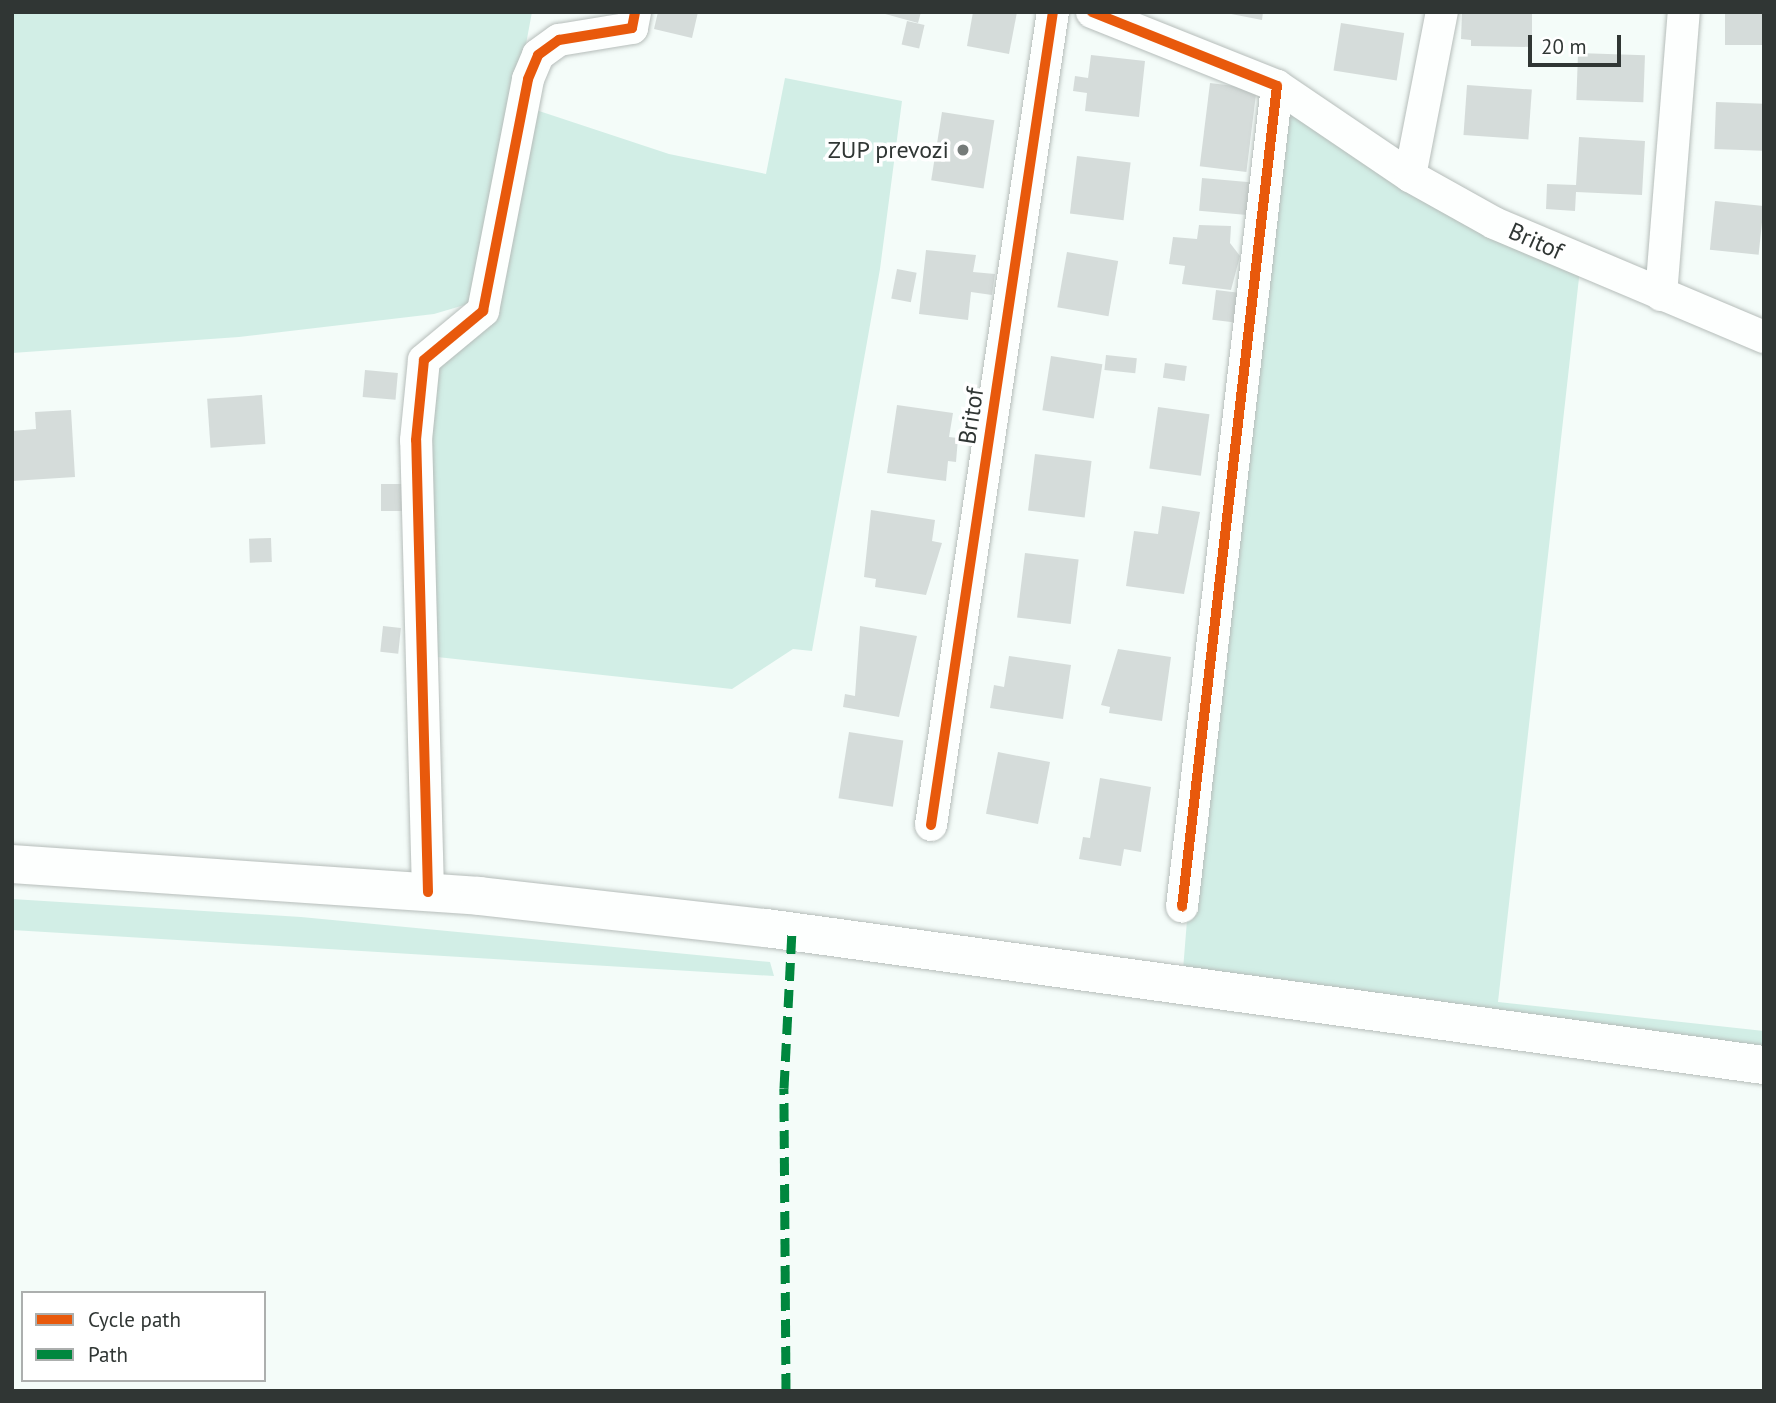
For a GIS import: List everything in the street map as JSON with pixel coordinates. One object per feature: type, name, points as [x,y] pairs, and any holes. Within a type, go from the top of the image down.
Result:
[{"type":"main road","points":[[12,864],[428,892],[766,928],[1764,1065]]},
{"type":"street","points":[[428,892],[416,440],[424,360],[483,311],[528,79],[538,55],[559,40],[632,28],[635,12]]},
{"type":"street","name":"Britof","points":[[930,825],[1053,12]]},
{"type":"street","name":"Britof","points":[[1092,12],[1277,86],[1410,176],[1494,223],[1661,296],[1764,337]]},
{"type":"street","points":[[1410,176],[1442,12]]},
{"type":"street","points":[[1661,296],[1684,12]]},
{"type":"street","points":[[1182,906],[1277,86]]},
{"type":"green space","points":[[12,12],[532,12],[478,301],[434,314],[239,337],[12,353]]},
{"type":"green space","points":[[785,78],[902,101],[880,269],[812,651],[793,649],[732,689],[428,656],[433,364],[460,339],[530,108],[669,154],[766,174]]},
{"type":"green space","points":[[1290,106],[1580,269],[1498,1002],[1764,1031],[1764,1047],[1183,970],[1192,858]]},
{"type":"green space","points":[[12,899],[301,917],[770,962],[774,976],[12,930]]},
{"type":"building","points":[[658,12],[698,12],[692,38],[654,29]]},
{"type":"building","points":[[878,12],[921,12],[918,23]]},
{"type":"building","points":[[973,12],[1017,12],[1009,54],[967,46]]},
{"type":"building","points":[[1221,12],[1263,12],[1262,20]]},
{"type":"building","points":[[1532,12],[1532,47],[1471,46],[1471,40],[1461,39],[1462,13]]},
{"type":"building","points":[[1725,12],[1764,12],[1764,45],[1725,45]]},
{"type":"building","points":[[907,21],[925,25],[919,48],[902,44]]},
{"type":"building","points":[[1341,23],[1404,33],[1397,80],[1333,70]]},
{"type":"building","points":[[1578,53],[1645,55],[1643,102],[1576,100]]},
{"type":"building","points":[[1091,55],[1145,61],[1139,117],[1085,111],[1087,93],[1073,91],[1075,76],[1088,78]]},
{"type":"building","points":[[1210,83],[1257,89],[1246,172],[1200,166]]},
{"type":"building","points":[[1467,85],[1532,90],[1528,139],[1464,135]]},
{"type":"building","points":[[1716,102],[1764,104],[1762,151],[1714,149]]},
{"type":"building","name":"ZUP prevozi","points":[[942,112],[994,120],[984,188],[931,180]]},
{"type":"building","points":[[1579,137],[1645,141],[1642,195],[1576,192],[1575,211],[1546,209],[1547,184],[1576,185]]},
{"type":"building","points":[[1077,156],[1131,163],[1124,220],[1070,214]]},
{"type":"building","points":[[1202,178],[1256,183],[1253,216],[1199,211]]},
{"type":"building","points":[[1715,201],[1764,206],[1759,255],[1710,250]]},
{"type":"building","points":[[1199,225],[1231,226],[1230,243],[1240,256],[1231,290],[1182,284],[1185,266],[1169,264],[1173,237],[1197,239]]},
{"type":"building","points":[[926,250],[976,255],[973,272],[995,274],[992,295],[971,292],[968,320],[919,314]]},
{"type":"building","points":[[1067,252],[1118,261],[1108,316],[1057,307]]},
{"type":"building","points":[[897,269],[917,273],[911,302],[891,298]]},
{"type":"building","points":[[1216,290],[1241,293],[1237,323],[1212,320]]},
{"type":"building","points":[[1106,355],[1137,358],[1135,373],[1104,370]]},
{"type":"building","points":[[1051,356],[1102,364],[1094,418],[1042,410]]},
{"type":"building","points":[[1165,363],[1187,366],[1185,381],[1163,378]]},
{"type":"building","points":[[365,370],[398,373],[396,400],[363,397]]},
{"type":"building","points":[[262,395],[265,444],[211,448],[207,399]]},
{"type":"building","points":[[897,405],[953,413],[949,437],[958,438],[956,462],[948,461],[946,481],[887,473]]},
{"type":"building","points":[[1158,407],[1209,414],[1201,476],[1149,468]]},
{"type":"building","points":[[71,410],[75,477],[12,481],[12,431],[36,429],[35,412]]},
{"type":"building","points":[[1035,454],[1092,461],[1085,518],[1028,511]]},
{"type":"building","points":[[381,484],[402,484],[402,511],[381,511]]},
{"type":"building","points":[[1162,506],[1200,512],[1184,594],[1126,586],[1134,531],[1158,534]]},
{"type":"building","points":[[871,510],[935,520],[932,541],[942,543],[926,595],[875,587],[876,579],[864,577]]},
{"type":"building","points":[[271,538],[272,562],[250,563],[249,539]]},
{"type":"building","points":[[1025,553],[1079,560],[1071,624],[1017,618]]},
{"type":"building","points":[[383,626],[401,628],[398,654],[380,652]]},
{"type":"building","points":[[860,626],[917,636],[899,717],[843,707],[845,694],[855,696]]},
{"type":"building","points":[[1118,649],[1171,657],[1162,721],[1109,713],[1110,707],[1101,705]]},
{"type":"building","points":[[1009,656],[1071,665],[1063,719],[990,708],[994,685],[1004,687]]},
{"type":"building","points":[[849,732],[903,741],[893,807],[839,798]]},
{"type":"building","points":[[998,752],[1050,762],[1038,824],[986,814]]},
{"type":"building","points":[[1100,778],[1151,787],[1141,852],[1124,849],[1121,866],[1079,859],[1083,837],[1090,838]]},
{"type":"marked path","points":[[786,1391],[784,1088],[792,931]]},
{"type":"cycle path","points":[[428,892],[416,440],[424,360],[483,311],[528,79],[538,55],[559,40],[632,28],[635,12]]},
{"type":"cycle path","points":[[931,825],[1053,12]]},
{"type":"cycle path","points":[[1092,12],[1277,86],[1182,907]]},
{"type":"place","name":"ZUP prevozi","points":[[963,150]]}]
